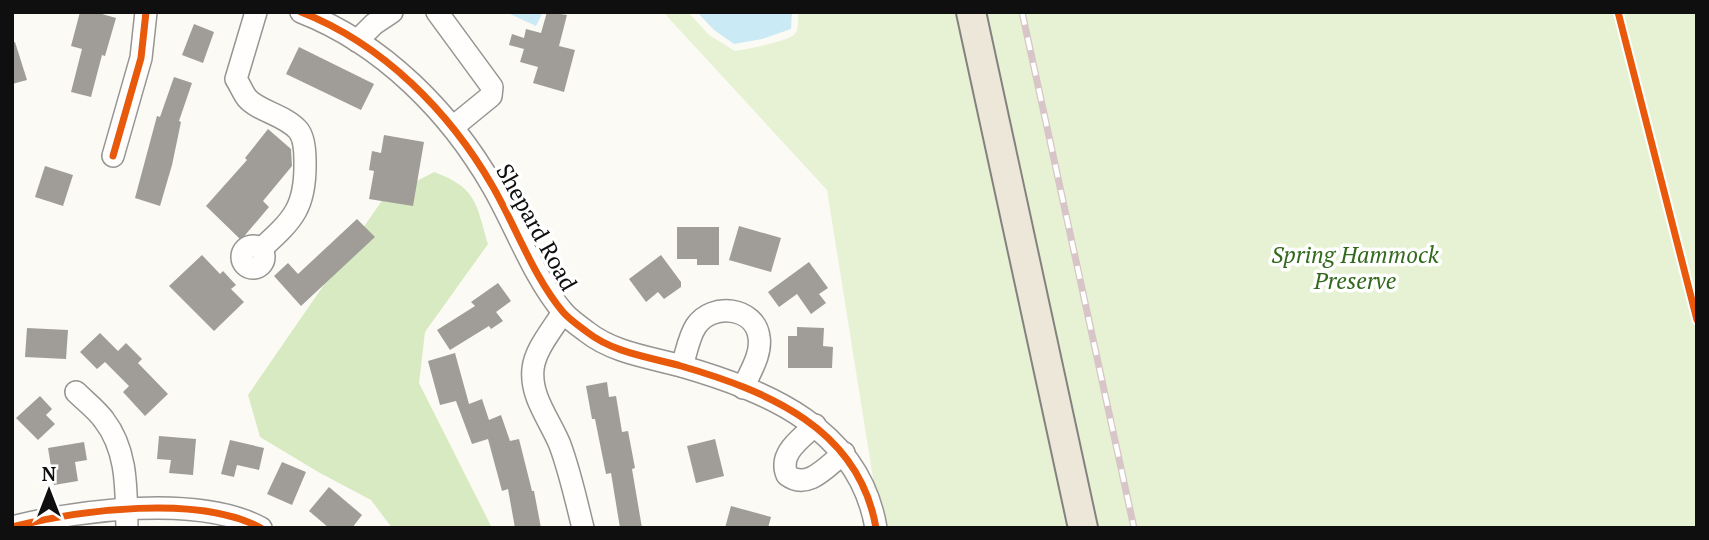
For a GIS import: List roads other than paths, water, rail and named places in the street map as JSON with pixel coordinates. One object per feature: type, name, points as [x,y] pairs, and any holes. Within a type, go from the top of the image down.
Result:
[{"type":"main road","points":[[971,12],[1083,528]]},
{"type":"street","points":[[113,156],[141,58],[146,12]]},
{"type":"street","points":[[256,12],[236,79],[248,100],[275,113],[299,130],[305,149],[306,178],[302,204],[281,232],[261,249]]},
{"type":"street","name":"Shepard Road","points":[[301,12],[357,41],[437,108],[493,186],[542,279],[563,312],[590,335],[619,350],[682,366],[743,388],[785,406],[815,425],[844,453],[860,480],[874,515],[876,528]]},
{"type":"street","points":[[357,41],[374,24],[392,12]]},
{"type":"street","points":[[437,12],[492,88],[491,96],[453,127]]},
{"type":"street","points":[[682,366],[696,325],[710,313],[725,310],[742,314],[755,324],[760,336],[760,351],[743,388]]},
{"type":"street","points":[[563,312],[540,349],[533,366],[533,382],[537,398],[567,465],[583,528]]},
{"type":"street","points":[[76,392],[104,419],[118,444],[124,467],[127,519]]},
{"type":"street","points":[[815,425],[788,452],[784,460],[787,475],[803,482],[811,479],[844,453]]},
{"type":"street","points":[[12,527],[52,517],[93,512],[127,519],[191,509],[227,514],[261,528]]},
{"type":"water","points":[[506,12],[543,12],[536,26]]},
{"type":"water","points":[[697,12],[792,12],[791,29],[762,39],[734,44],[714,30]]},
{"type":"railway","points":[[1022,12],[1134,528]]},
{"type":"park label","name":"Spring Hammock Preserve","points":[[1355,267]]}]
